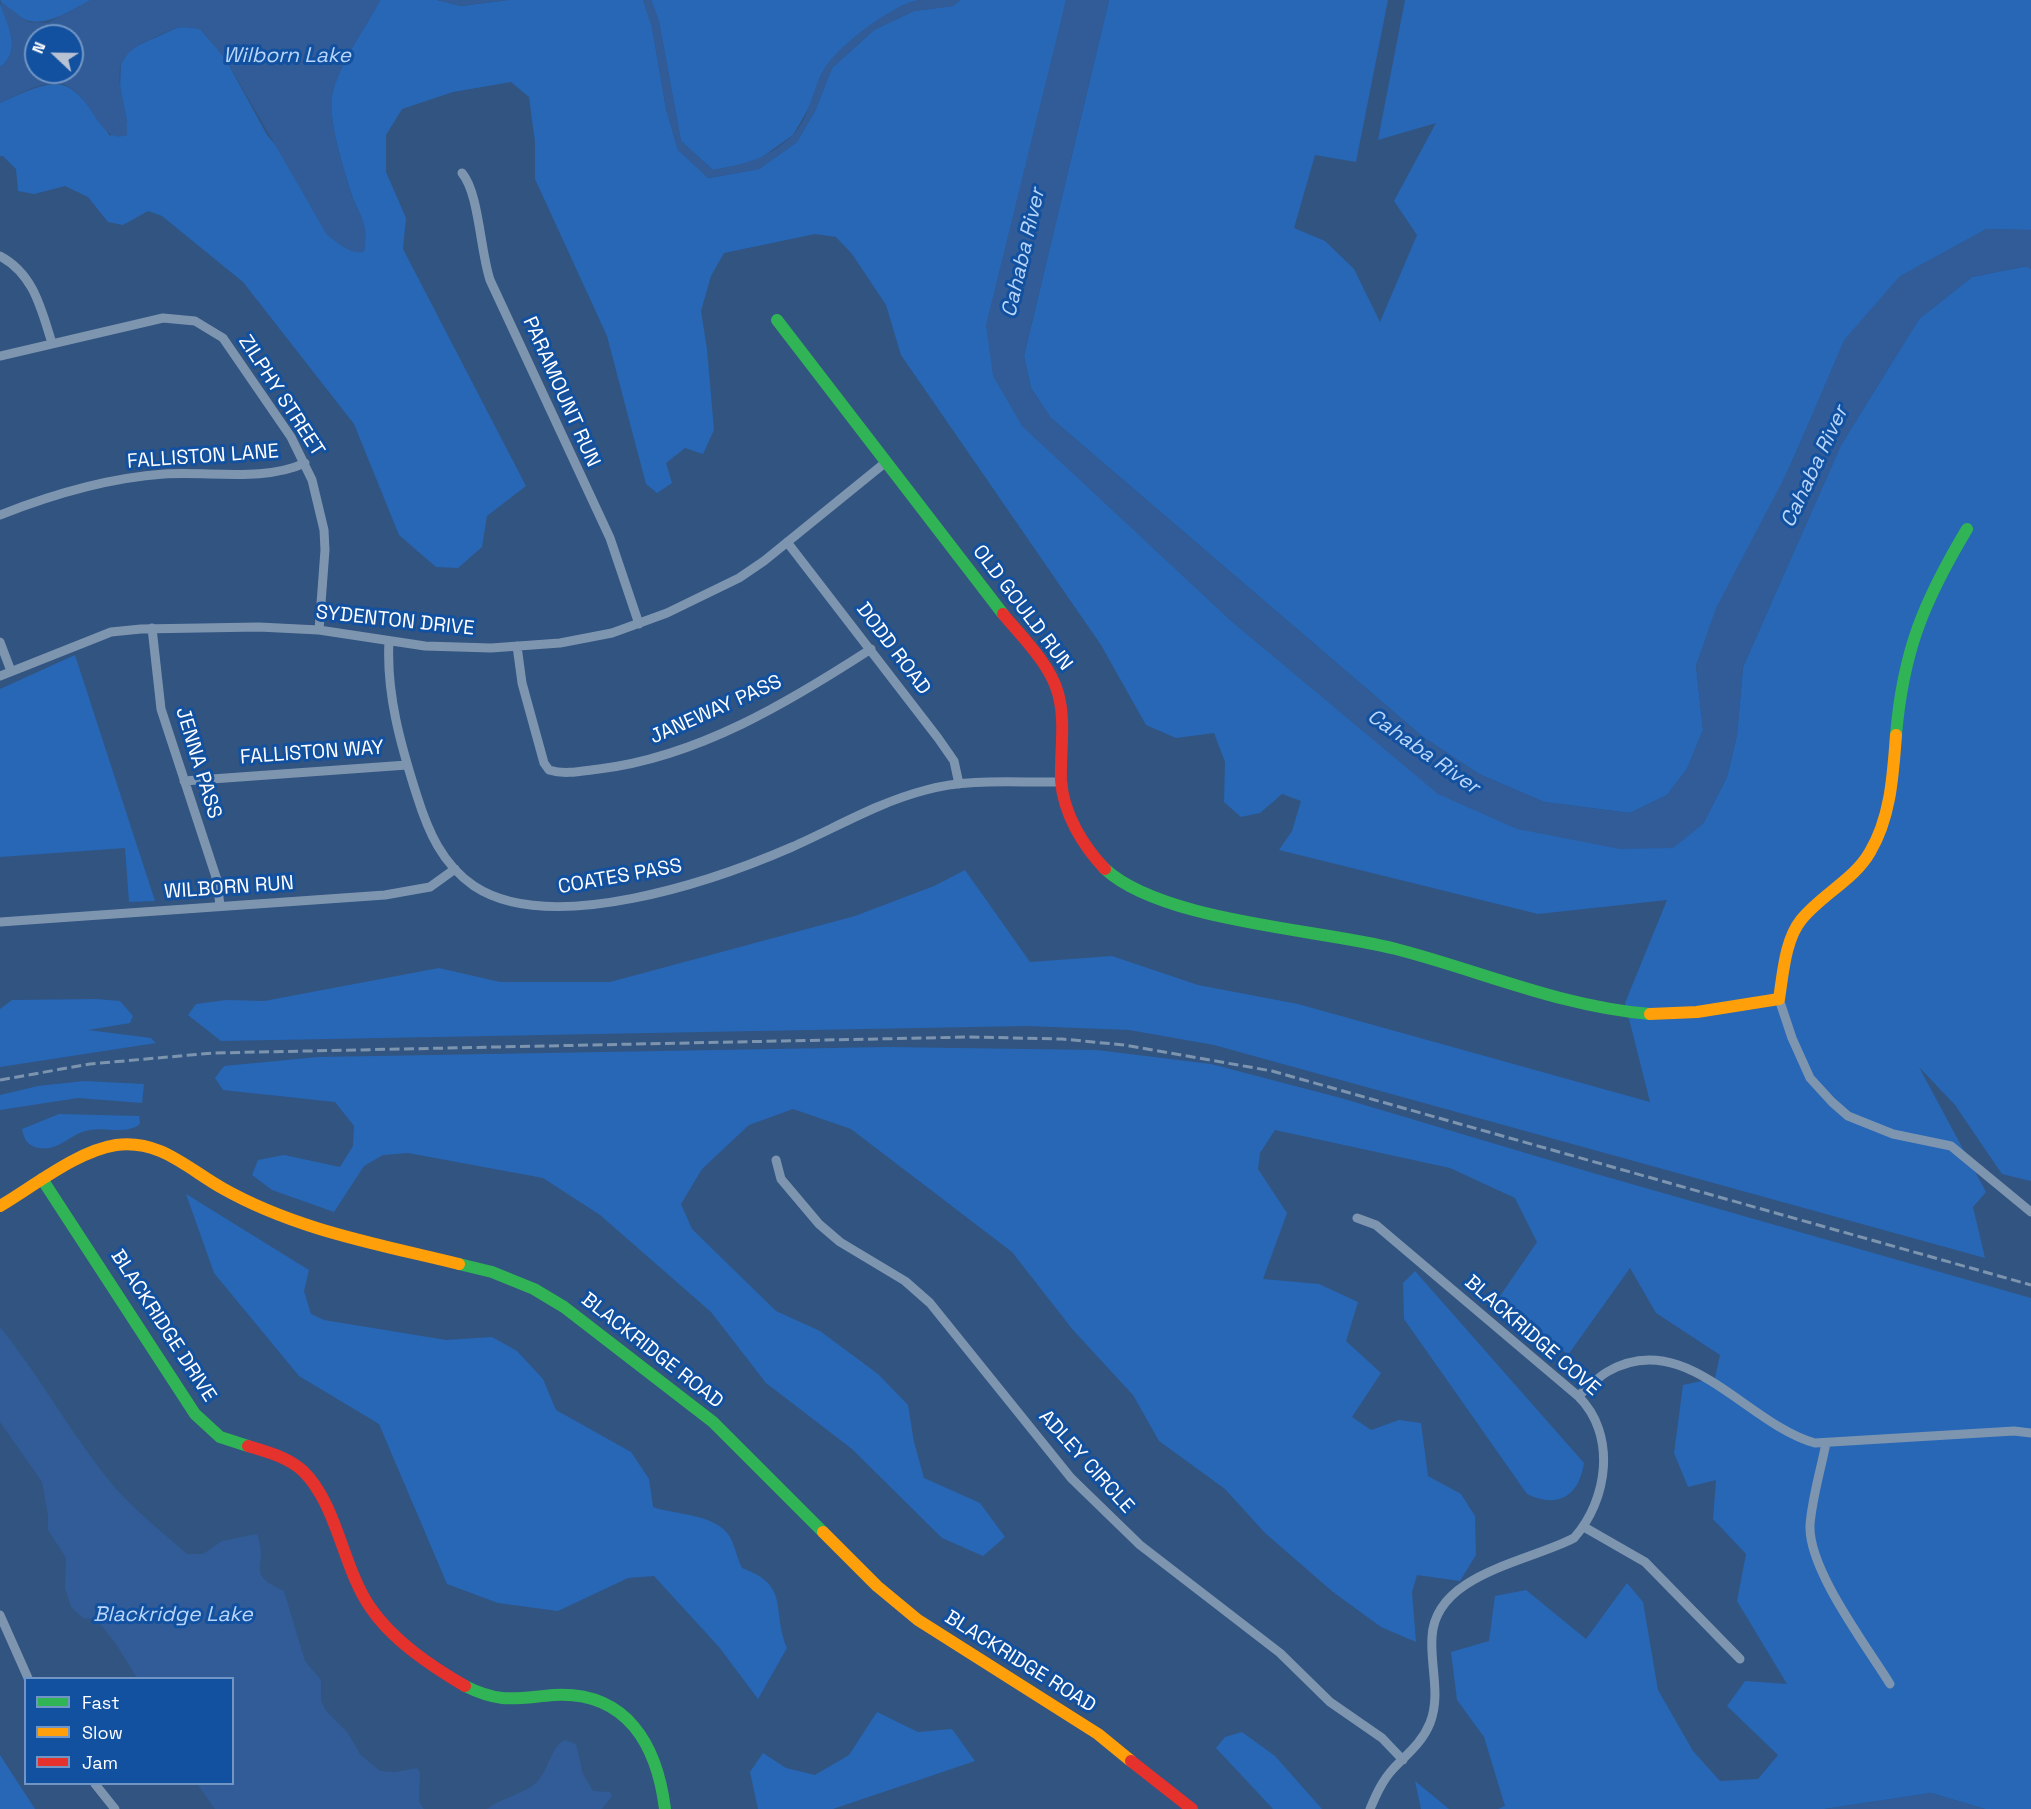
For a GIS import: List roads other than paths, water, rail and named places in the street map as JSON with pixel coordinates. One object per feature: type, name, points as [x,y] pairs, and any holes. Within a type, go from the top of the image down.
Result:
[{"type":"street","name":"PARAMOUNT RUN","points":[[462,172],[469,181],[473,193],[478,237],[490,280],[610,538],[639,624]]},
{"type":"street","points":[[0,256],[16,266],[28,278],[52,343]]},
{"type":"street","name":"ZILPHY STREET","points":[[0,356],[163,318],[185,319],[204,325],[229,346],[291,437],[312,480],[324,530],[325,550],[319,630]]},
{"type":"street","name":"OLD GOULD RUN","points":[[777,320],[1053,678],[1063,717],[1061,782],[1074,826],[1100,864],[1136,889],[1193,908],[1278,927],[1365,941],[1605,1009],[1651,1014],[1779,999]]},
{"type":"street","name":"SYDENTON DRIVE","points":[[0,676],[111,632],[152,628],[259,627],[319,630],[389,641],[458,647],[517,646],[586,639],[639,624],[739,578],[886,462]]},
{"type":"street","name":"FALLISTON LANE","points":[[0,515],[61,492],[100,483],[186,473],[266,475],[289,470],[305,463]]},
{"type":"street","points":[[1967,528],[1933,586],[1906,661],[1888,805],[1876,842],[1860,867],[1800,922],[1783,972],[1779,999],[1792,1038],[1810,1078],[1848,1116],[1893,1134],[1951,1146],[2031,1212]]},
{"type":"street","name":"DODD ROAD","points":[[787,542],[871,649],[954,761],[959,784]]},
{"type":"street","name":"JENNA PASS","points":[[152,628],[161,710],[217,880],[220,906]]},
{"type":"street","name":"COATES PASS","points":[[389,641],[388,677],[407,765],[428,829],[455,869],[487,892],[508,902],[532,906],[579,905],[679,888],[753,863],[889,802],[927,789],[959,784],[1061,782]]},
{"type":"street","points":[[0,642],[11,671]]},
{"type":"street","name":"JANEWAY PASS","points":[[517,646],[522,683],[544,764],[549,770],[568,773],[641,762],[702,741],[790,699],[871,649]]},
{"type":"street","name":"FALLISTON WAY","points":[[184,781],[407,765]]},
{"type":"street","name":"WILBORN RUN","points":[[0,922],[407,891],[430,887],[455,869]]},
{"type":"street","name":"BLACKRIDGE ROAD","points":[[0,1206],[42,1179],[103,1148],[131,1144],[159,1148],[222,1188],[275,1215],[324,1231],[492,1272],[534,1289],[564,1307],[713,1422],[877,1586],[918,1620],[1098,1734],[1192,1809]]},
{"type":"street","name":"ADLEY CIRCLE","points":[[776,1160],[782,1179],[824,1229],[905,1281],[930,1303],[1071,1478],[1096,1505],[1140,1545],[1280,1653],[1330,1702],[1382,1738],[1403,1760]]},
{"type":"street","name":"BLACKRIDGE DRIVE","points":[[42,1179],[195,1414],[220,1437],[284,1458],[297,1465],[313,1482],[368,1605],[381,1622],[456,1682],[482,1696],[510,1701],[571,1695],[601,1702],[616,1711],[642,1733],[655,1758],[665,1809]]},
{"type":"street","name":"BLACKRIDGE COVE","points":[[1357,1218],[1376,1225],[1578,1396],[1598,1422],[1603,1459],[1596,1506],[1584,1527],[1574,1538],[1487,1572],[1452,1594],[1442,1604],[1435,1616],[1432,1636],[1435,1688],[1433,1713],[1418,1745],[1385,1779],[1370,1809]]},
{"type":"street","points":[[1578,1396],[1607,1372],[1645,1359],[1677,1363],[1790,1434],[1815,1443],[2003,1432],[2031,1433]]},
{"type":"street","points":[[1826,1443],[1810,1526],[1814,1552],[1823,1574],[1890,1684]]},
{"type":"street","points":[[1584,1527],[1645,1562],[1740,1659]]},
{"type":"street","points":[[0,1615],[28,1677]]},
{"type":"street","points":[[96,1785],[115,1809]]},
{"type":"water","name":"Wilborn Lake","points":[[91,0],[380,0],[342,67],[331,101],[333,127],[340,155],[350,191],[364,226],[364,252],[349,250],[327,235],[225,58],[200,29],[186,27],[170,30],[135,48],[125,58],[120,68],[120,80],[127,135],[116,136],[108,132],[76,92],[66,85],[60,84],[84,84],[84,24],[24,24],[24,84],[48,84],[0,103],[0,67],[11,53],[12,44],[0,1],[28,22],[47,23]]},
{"type":"water","points":[[437,0],[508,0],[461,6]]},
{"type":"water","points":[[643,0],[651,0],[659,22],[681,141],[713,170],[765,155],[792,136],[803,120],[826,66],[843,47],[868,26],[908,3],[919,0],[960,0],[953,6],[914,11],[874,30],[832,68],[815,111],[797,142],[759,169],[708,178],[678,150],[666,109],[652,27]]},
{"type":"water","name":"Cahaba River","points":[[1066,0],[1109,0],[1024,356],[1031,388],[1051,418],[1423,737],[1479,774],[1544,802],[1630,813],[1667,795],[1687,769],[1703,730],[1696,665],[1716,608],[1790,467],[1844,340],[1900,276],[1986,229],[2031,230],[2031,269],[2026,266],[1972,277],[1919,319],[1841,445],[1743,667],[1737,735],[1727,777],[1703,824],[1673,848],[1620,849],[1517,829],[1438,794],[1232,622],[1022,426],[993,376],[986,325]]},
{"type":"water","name":"Blackridge Lake","points":[[0,1327],[87,1452],[119,1492],[187,1554],[203,1554],[222,1541],[257,1534],[261,1555],[261,1574],[264,1579],[284,1591],[305,1661],[321,1680],[321,1701],[326,1711],[348,1733],[360,1754],[380,1771],[395,1772],[417,1768],[420,1772],[419,1802],[424,1809],[215,1809],[198,1785],[234,1785],[234,1677],[136,1677],[101,1625],[92,1619],[83,1618],[71,1607],[65,1588],[66,1558],[48,1530],[42,1482],[0,1422]]},
{"type":"water","points":[[565,1740],[576,1744],[583,1774],[593,1791],[610,1792],[612,1796],[602,1809],[487,1809],[537,1782],[556,1748]]},
{"type":"water","points":[[1931,1793],[1985,1809],[1824,1809]]},
{"type":"railway","points":[[0,1080],[90,1064],[213,1053],[970,1037],[1062,1039],[1124,1045],[1272,1071],[2031,1285]]}]
